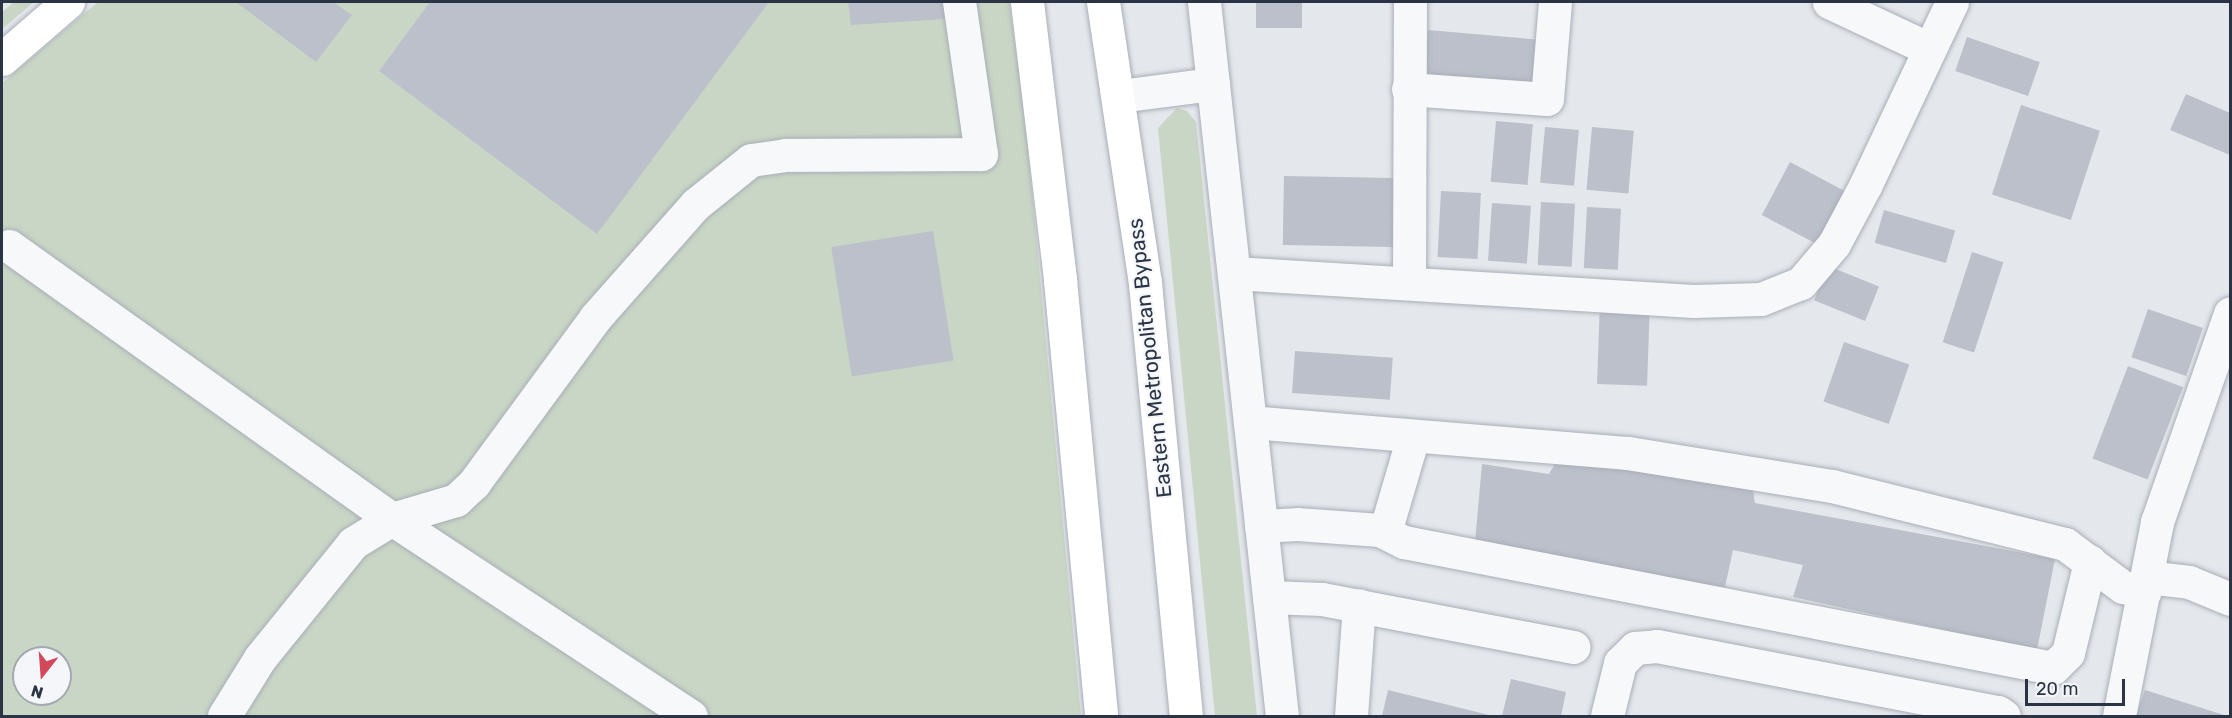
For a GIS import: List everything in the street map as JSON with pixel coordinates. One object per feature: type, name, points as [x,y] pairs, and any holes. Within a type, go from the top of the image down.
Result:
[{"type":"main road","points":[[2,59],[68,2]]},
{"type":"main road","points":[[1027,2],[1060,280],[1101,717]]},
{"type":"main road","name":"Eastern Metropolitan Bypass","points":[[1103,2],[1119,96],[1145,283],[1186,717]]},
{"type":"street","points":[[224,717],[260,658],[352,543],[392,519],[456,500],[474,483],[595,318],[696,204],[752,160],[785,155],[981,154],[959,2]]},
{"type":"street","points":[[1204,2],[1282,717]]},
{"type":"street","points":[[1409,283],[1410,2]]},
{"type":"street","points":[[1408,89],[1547,99],[1555,2]]},
{"type":"street","points":[[1829,2],[1927,48]]},
{"type":"street","points":[[1234,273],[1693,301],[1761,299],[1801,283],[1833,243],[1866,184],[1927,48],[1952,2]]},
{"type":"street","points":[[1119,96],[1213,84]]},
{"type":"street","points":[[9,246],[392,519],[691,717]]},
{"type":"street","points":[[2119,717],[2157,522],[2230,313]]},
{"type":"street","points":[[1250,422],[1628,453],[1832,486],[2065,544],[2123,587],[2188,582],[2230,599]]},
{"type":"street","points":[[1385,532],[1413,437]]},
{"type":"street","points":[[1261,526],[1309,524],[1385,532],[1413,544],[2053,669],[2068,653],[2090,562]]},
{"type":"street","points":[[1269,597],[1322,599],[1359,605],[1573,647]]},
{"type":"street","points":[[1351,717],[1359,605]]},
{"type":"street","points":[[1607,717],[1620,663],[1635,648],[1656,646],[1998,712],[2004,717]]},
{"type":"green space","points":[[14,2],[34,2],[2,29],[2,12]]},
{"type":"green space","points":[[98,2],[1009,2],[1023,96],[1081,716],[2,716],[2,83]]},
{"type":"green space","points":[[1177,108],[1187,111],[1196,122],[1257,716],[1215,716],[1158,128]]},
{"type":"building","points":[[236,2],[333,2],[352,15],[316,62]]},
{"type":"building","points":[[430,2],[769,2],[597,234],[379,71]]},
{"type":"building","points":[[848,2],[944,2],[945,19],[851,25]]},
{"type":"building","points":[[1256,3],[1302,3],[1302,28],[1256,28]]},
{"type":"building","points":[[1428,30],[1540,40],[1536,84],[1424,74]]},
{"type":"building","points":[[1967,37],[2040,62],[2028,96],[1955,71]]},
{"type":"building","points":[[2186,94],[2230,113],[2230,155],[2170,130]]},
{"type":"building","points":[[2021,105],[2100,131],[2071,220],[1992,194]]},
{"type":"building","points":[[1496,121],[1533,124],[1528,185],[1491,182]]},
{"type":"building","points":[[1545,127],[1579,130],[1574,186],[1540,183]]},
{"type":"building","points":[[1592,127],[1634,131],[1628,193],[1587,190]]},
{"type":"building","points":[[1790,162],[1854,196],[1825,249],[1762,215]]},
{"type":"building","points":[[1284,176],[1394,178],[1393,247],[1283,245]]},
{"type":"building","points":[[1441,191],[1481,193],[1477,259],[1438,257]]},
{"type":"building","points":[[1541,202],[1575,204],[1572,267],[1538,265]]},
{"type":"building","points":[[1492,203],[1531,206],[1527,264],[1488,261]]},
{"type":"building","points":[[1587,207],[1621,209],[1618,270],[1584,268]]},
{"type":"building","points":[[1884,210],[1955,230],[1946,263],[1875,243]]},
{"type":"building","points":[[933,231],[953,360],[852,376],[831,247]]},
{"type":"building","points":[[1972,252],[2003,262],[1974,353],[1943,342]]},
{"type":"building","points":[[1828,266],[1879,287],[1865,321],[1814,300]]},
{"type":"building","points":[[1600,300],[1650,302],[1647,386],[1597,384]]},
{"type":"building","points":[[2148,309],[2203,328],[2186,376],[2131,357]]},
{"type":"building","points":[[1844,342],[1909,364],[1889,424],[1823,402]]},
{"type":"building","points":[[1295,351],[1393,358],[1390,400],[1292,393]]},
{"type":"building","points":[[2128,366],[2183,387],[2148,480],[2093,458]]},
{"type":"building","points":[[1562,452],[1752,484],[1755,503],[2055,559],[2037,650],[1793,597],[1803,565],[1733,550],[1725,587],[1474,553],[1482,464],[1549,474]]},
{"type":"building","points":[[1511,679],[1566,692],[1561,716],[1502,716]]},
{"type":"building","points":[[1388,690],[1493,716],[1382,716]]},
{"type":"building","points":[[2145,690],[2227,716],[2136,716]]}]
